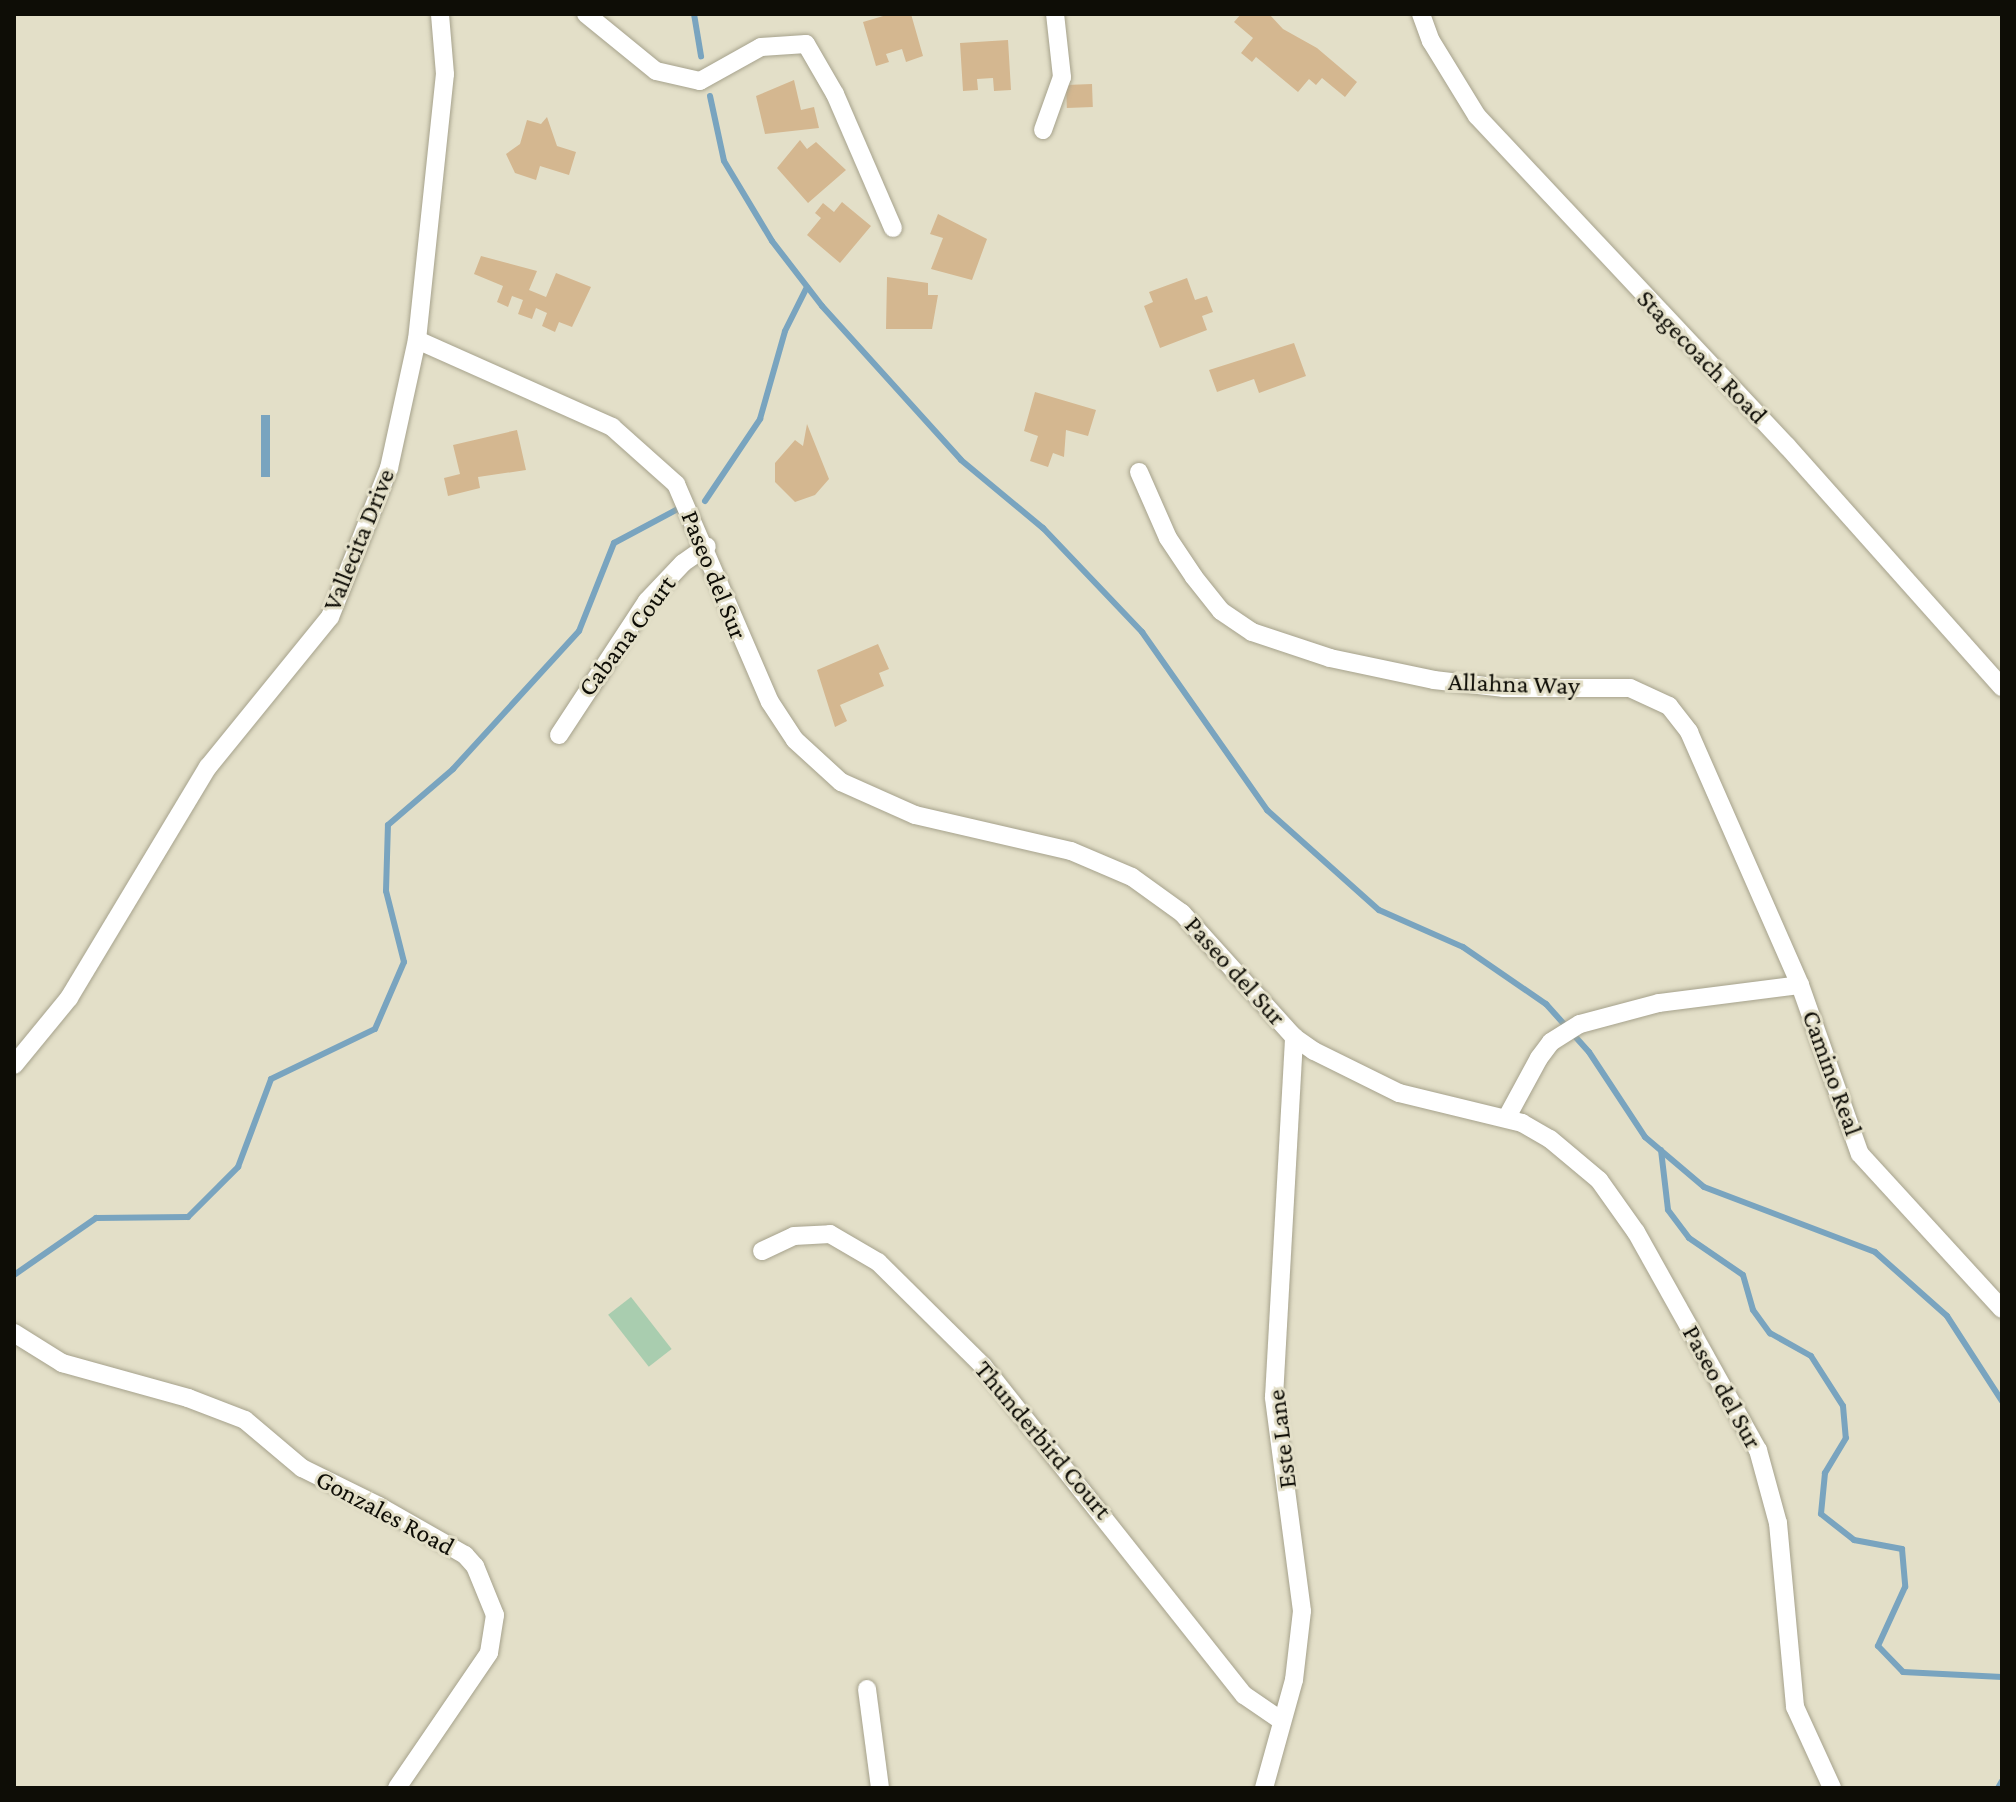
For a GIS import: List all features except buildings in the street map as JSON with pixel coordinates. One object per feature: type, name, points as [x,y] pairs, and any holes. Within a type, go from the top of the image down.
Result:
[{"type":"street","name":"Vallecita Drive","points":[[14,1065],[69,998],[208,767],[330,617],[389,468],[417,340],[445,74],[440,14]]},
{"type":"street","points":[[586,14],[656,71],[700,81],[761,47],[806,44],[835,94],[893,228]]},
{"type":"street","points":[[1043,130],[1062,77],[1055,14]]},
{"type":"street","name":"Stagecoach Road","points":[[1421,14],[1431,41],[1477,116],[1787,446],[2002,687]]},
{"type":"street","name":"Paseo del Sur","points":[[417,340],[612,427],[676,484],[707,546],[739,638],[770,702],[795,740],[825,770],[893,808],[1071,851],[1132,877],[1182,913],[1294,1037],[1338,1065],[1399,1093],[1507,1117],[1557,1144],[1612,1196],[1744,1418],[1764,1467],[1778,1523],[1795,1707],[1832,1788]]},
{"type":"street","name":"Allahna Way","points":[[1139,472],[1168,538],[1194,577],[1221,611],[1252,632],[1330,658],[1453,684],[1620,688],[1662,701],[1689,732],[1800,985]]},
{"type":"street","name":"Cabana Court","points":[[559,735],[635,616],[674,571],[707,546]]},
{"type":"street","name":"Camino Real","points":[[1507,1117],[1539,1058],[1570,1029],[1659,1003],[1800,985],[1860,1154],[2002,1309]]},
{"type":"street","name":"Este Lane","points":[[1264,1788],[1298,1658],[1302,1611],[1274,1397],[1294,1037]]},
{"type":"street","name":"Thunderbird Court","points":[[762,1251],[794,1236],[830,1234],[878,1262],[983,1366],[1244,1695],[1282,1721]]},
{"type":"street","name":"Gonzales Road","points":[[14,1333],[62,1363],[188,1398],[245,1420],[302,1468],[416,1527],[475,1566],[493,1604],[494,1641],[476,1677],[397,1788]]},
{"type":"street","points":[[867,1689],[880,1788]]},
{"type":"green space","points":[[631,1297],[672,1349],[649,1367],[608,1315]]},
{"type":"water","points":[[261,415],[270,415],[270,477],[261,477]]},
{"type":"waterway","points":[[694,14],[701,56]]},
{"type":"waterway","points":[[710,96],[724,161],[772,241],[822,306],[961,460],[1043,528],[1142,632],[1267,810],[1379,910],[1463,947],[1546,1004],[1589,1052],[1645,1137],[1704,1187],[1875,1252],[1947,1316],[2002,1401]]},
{"type":"waterway","points":[[705,501],[760,419],[785,331],[807,287]]},
{"type":"waterway","points":[[14,1275],[96,1218],[188,1217],[238,1167],[271,1079],[375,1029],[404,962],[386,891],[388,825],[453,769],[579,631],[614,543],[678,509]]},
{"type":"waterway","points":[[1661,1150],[1668,1210],[1689,1238],[1743,1275],[1753,1310],[1770,1333],[1811,1356],[1843,1406],[1846,1438],[1825,1473],[1821,1514],[1854,1540],[1902,1549],[1905,1587],[1878,1646],[1903,1672],[2002,1677]]},
{"type":"waterway","points":[[1998,1788],[2002,1781]]}]
